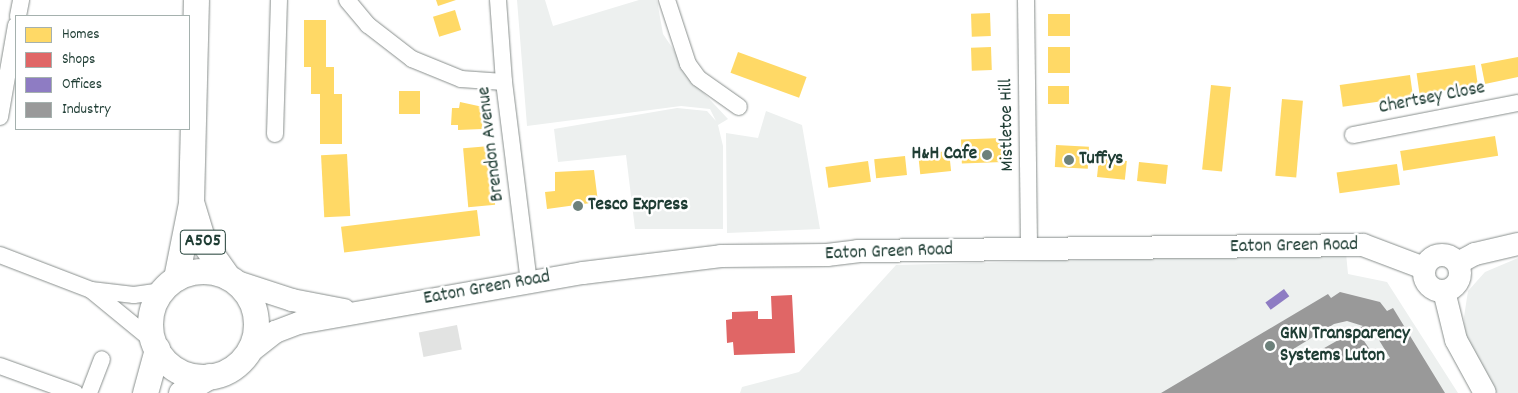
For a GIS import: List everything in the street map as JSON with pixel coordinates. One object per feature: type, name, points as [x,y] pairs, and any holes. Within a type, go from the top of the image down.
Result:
[{"type":"main road","name":"A505","points":[[168,285],[191,203],[196,0]]},
{"type":"main road","name":"A505","points":[[191,203],[203,242],[232,279]]},
{"type":"main road","points":[[181,393],[209,376],[233,368],[247,354],[254,340],[257,323],[253,304],[232,279],[196,271],[168,285],[154,305],[150,328],[155,345],[178,370],[209,376]]},
{"type":"main road","points":[[145,393],[155,345]]},
{"type":"street","points":[[18,15],[21,0]]},
{"type":"street","points":[[275,134],[279,0]]},
{"type":"street","points":[[347,0],[368,25],[412,59],[461,79],[504,82]]},
{"type":"street","name":"Brendon Avenue","points":[[498,0],[504,82],[529,283]]},
{"type":"street","points":[[667,0],[688,64],[698,78],[719,96],[739,107]]},
{"type":"street","name":"Mistletoe Hill","points":[[1026,0],[1029,248]]},
{"type":"street","points":[[0,117],[15,31]]},
{"type":"street","name":"Chertsey Close","points":[[1353,135],[1518,103]]},
{"type":"street","points":[[1458,263],[1475,254],[1518,244]]},
{"type":"street","name":"Eaton Green Road","points":[[247,354],[275,332],[355,312],[583,273],[721,256],[1029,248],[1363,245],[1424,268]]},
{"type":"street","points":[[1444,291],[1428,285],[1424,268],[1430,258],[1442,254],[1458,263]]},
{"type":"street","points":[[0,255],[91,290],[134,295],[168,285]]},
{"type":"street","points":[[1444,291],[1458,281],[1458,263]]},
{"type":"street","name":"Eaton Green Road","points":[[232,279],[292,300],[355,312]]},
{"type":"street","points":[[91,290],[155,345]]},
{"type":"street","points":[[1444,291],[1456,340],[1485,393]]},
{"type":"street","points":[[89,393],[102,359]]},
{"type":"street","points":[[0,366],[75,393]]},
{"type":"shaded area","points":[[517,0],[545,0],[553,26],[639,0],[657,0],[663,34],[700,89],[728,119],[718,125],[723,146],[723,229],[635,229],[626,155],[558,162],[554,129],[677,108],[707,111],[716,121],[710,109],[681,106],[527,126]]},
{"type":"shaded area","points":[[766,111],[802,125],[820,229],[727,233],[726,133],[758,138]]},
{"type":"shaded area","points":[[1346,253],[1348,274],[1387,282],[1458,393],[740,393],[742,387],[799,372],[896,265]]},
{"type":"shaded area","points":[[1518,258],[1518,393],[1497,393],[1465,339],[1464,317],[1468,291],[1485,272]]},
{"type":"building: Homes","points":[[436,0],[456,0],[438,6]]},
{"type":"building: Homes","points":[[455,10],[461,30],[439,37],[433,17]]},
{"type":"building: Homes","points":[[990,13],[991,36],[972,37],[971,14]]},
{"type":"building: Homes","points":[[1048,14],[1070,14],[1070,36],[1048,36]]},
{"type":"building: Homes","points":[[304,20],[326,20],[326,67],[334,67],[334,94],[342,94],[342,144],[320,144],[320,94],[311,94],[311,67],[304,67]]},
{"type":"building: Homes","points":[[991,47],[992,70],[972,71],[971,48]]},
{"type":"building: Homes","points":[[1048,47],[1070,47],[1070,73],[1048,73]]},
{"type":"building: Homes","points":[[738,52],[807,77],[799,98],[730,73]]},
{"type":"building: Homes","points":[[1518,57],[1518,77],[1485,84],[1481,64]]},
{"type":"building: Homes","points":[[1475,65],[1478,86],[1419,94],[1417,73]]},
{"type":"building: Homes","points":[[1410,75],[1413,97],[1343,107],[1340,85]]},
{"type":"building: Homes","points":[[1211,85],[1231,87],[1222,172],[1202,170]]},
{"type":"building: Homes","points":[[1048,86],[1069,86],[1069,104],[1048,104]]},
{"type":"building: Homes","points":[[399,91],[420,91],[420,114],[399,114]]},
{"type":"building: Homes","points":[[1282,99],[1303,101],[1296,178],[1275,176]]},
{"type":"building: Homes","points":[[460,102],[483,107],[482,129],[458,130],[458,125],[451,125],[452,108],[459,108]]},
{"type":"building: Homes","points":[[1495,136],[1498,156],[1403,171],[1400,151]]},
{"type":"building: Homes","points":[[1002,138],[1003,162],[962,163],[961,139]]},
{"type":"building: Homes","points":[[1056,145],[1089,147],[1088,169],[1055,167]]},
{"type":"building: Homes","points":[[490,146],[495,205],[468,207],[463,148]]},
{"type":"building: Homes","points":[[949,151],[951,171],[920,174],[918,154]]},
{"type":"building: Homes","points":[[347,154],[350,216],[324,217],[321,155]]},
{"type":"building: Homes","points":[[905,156],[907,175],[876,178],[874,159]]},
{"type":"building: Homes","points":[[1099,158],[1127,161],[1125,180],[1097,177]]},
{"type":"building: Homes","points":[[868,161],[871,182],[828,188],[825,167]]},
{"type":"building: Homes","points":[[1139,162],[1168,165],[1166,184],[1137,181]]},
{"type":"building: Homes","points":[[1397,164],[1400,185],[1340,193],[1337,172]]},
{"type":"building: Homes","points":[[594,170],[598,202],[547,209],[545,192],[555,191],[555,172]]},
{"type":"building: Homes","points":[[477,210],[480,236],[344,253],[341,227]]},
{"type":"building: Shops","points":[[792,295],[795,353],[734,355],[733,342],[727,343],[726,320],[732,319],[732,312],[758,311],[758,319],[772,319],[771,296]]},
{"type":"building: Offices","points":[[1284,289],[1289,296],[1271,310],[1265,303]]},
{"type":"building: Industry","name":"GKN Transparency Systems Luton","points":[[1340,292],[1380,302],[1387,311],[1393,308],[1445,393],[1161,393],[1328,294],[1331,298]],"holes":[[[1347,321],[1363,326],[1289,368],[1282,356],[1334,324]],[[1374,332],[1390,358],[1379,363],[1362,338]]]},
{"type":"building: Other","points":[[457,325],[462,350],[423,357],[419,332]]},
{"type":"place","name":"H&H Cafe","points":[[987,155]]},
{"type":"place","name":"Tuffys","points":[[1069,160]]},
{"type":"place","name":"Tesco Express","points":[[578,206]]},
{"type":"place","name":"GKN Transparency Systems Luton","points":[[1270,346]]}]
